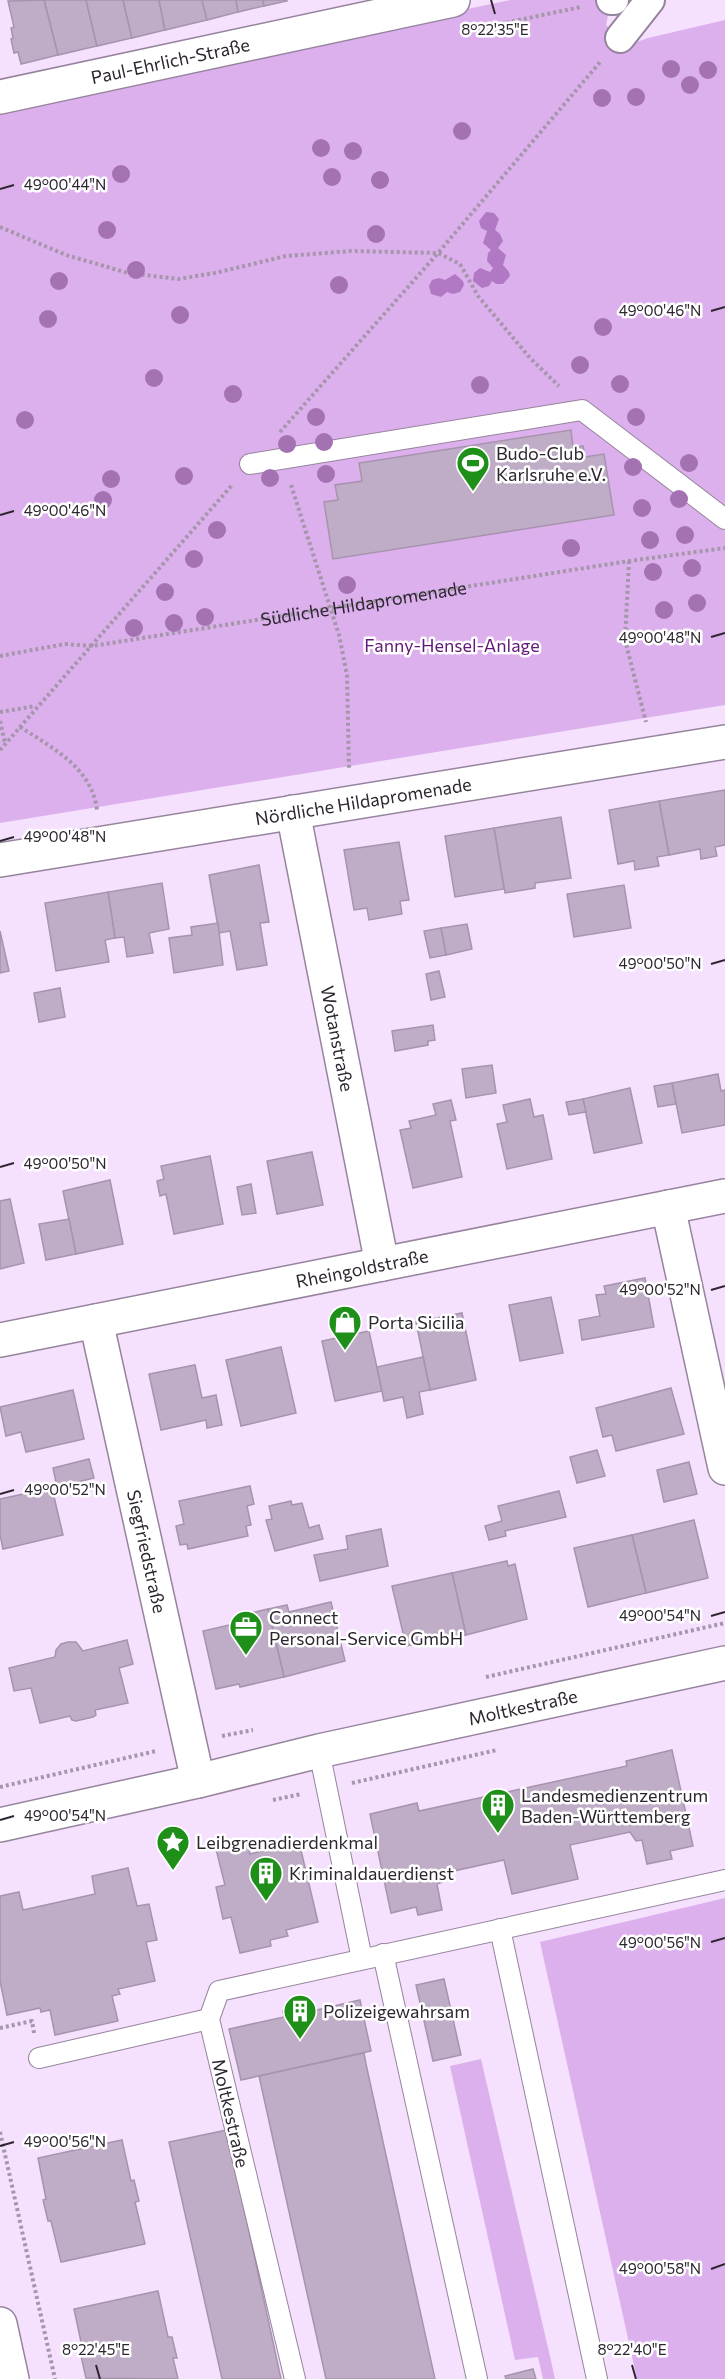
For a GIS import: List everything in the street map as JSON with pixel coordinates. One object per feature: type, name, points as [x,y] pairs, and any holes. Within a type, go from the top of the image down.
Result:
[{"type":"street","name":"Paul-Ehrlich-Straße","points":[[0,97],[453,0]]},
{"type":"street","points":[[620,38],[650,0]]},
{"type":"street","name":"Nördliche Hildapromenade","points":[[0,860],[725,742]]},
{"type":"street","name":"Wotanstraße","points":[[293,812],[382,1264]]},
{"type":"street","name":"Rheingoldstraße","points":[[0,1340],[725,1196]]},
{"type":"street","points":[[668,1207],[725,1468]]},
{"type":"street","name":"Siegfriedstraße","points":[[96,1321],[198,1781]]},
{"type":"street","name":"Moltkestraße","points":[[0,1825],[198,1781],[319,1751],[725,1663]]},
{"type":"street","points":[[0,2324],[12,2379]]},
{"type":"lane","points":[[250,464],[582,410],[725,519]]},
{"type":"lane","points":[[319,1751],[362,1959]]},
{"type":"lane","points":[[39,2058],[209,2019],[219,1991],[725,1880]]},
{"type":"lane","points":[[500,1929],[597,2379]]},
{"type":"lane","points":[[383,1954],[477,2379]]},
{"type":"lane","name":"Moltkestraße","points":[[209,2019],[294,2379]]},
{"type":"path","points":[[350,803],[346,675],[339,634],[282,458],[278,434],[438,253],[620,38]]},
{"type":"path","points":[[0,227],[66,255],[128,273],[178,279],[215,273],[286,256],[351,251],[438,253],[460,264],[486,305],[530,358],[582,410]]},
{"type":"path","points":[[0,750],[36,706],[92,646],[250,464]]},
{"type":"path","name":"Südliche Hildapromenade","points":[[0,656],[65,644],[92,646],[629,561],[725,548]]},
{"type":"path","points":[[629,561],[625,640],[647,727]]},
{"type":"path","points":[[0,712],[36,706]]},
{"type":"path","points":[[0,721],[5,743]]},
{"type":"path","points":[[20,727],[55,750],[89,780],[96,798],[98,815]]},
{"type":"path","points":[[268,1801],[509,1748]]},
{"type":"path","points":[[0,2132],[55,2379]]},
{"type":"green space","name":"Fanny-Hensel-Anlage","points":[[510,0],[611,0],[606,25],[628,45],[725,20],[725,705],[0,823],[0,107]],"holes":[[[571,431],[573,448],[583,446],[585,457],[604,454],[613,515],[333,559],[324,502],[338,500],[336,485],[362,481]]]},
{"type":"green space","points":[[725,1898],[725,2379],[637,2379],[540,1942]]},
{"type":"green space","points":[[481,2059],[555,2379],[543,2379],[538,2357],[515,2360],[450,2066]]},
{"type":"shaded area","points":[[486,212],[494,213],[499,219],[495,230],[503,241],[498,248],[506,255],[503,265],[510,276],[503,284],[496,284],[492,281],[489,286],[482,288],[473,281],[474,273],[480,268],[490,272],[493,268],[487,261],[491,250],[483,243],[487,231],[481,228],[479,221]]},
{"type":"shaded area","points":[[455,274],[463,281],[464,285],[460,292],[453,294],[447,292],[441,297],[431,294],[429,286],[432,280],[439,278],[445,280]]},
{"type":"building","points":[[44,0],[86,0],[97,46],[58,55]]},
{"type":"building","points":[[44,0],[58,55],[21,64],[18,52],[14,53],[11,39],[13,38],[11,28],[14,27],[8,1]]},
{"type":"building","points":[[86,0],[123,0],[132,38],[97,46]]},
{"type":"building","points":[[123,0],[159,0],[165,30],[132,38]]},
{"type":"building","points":[[159,0],[202,0],[207,20],[165,30]]},
{"type":"building","points":[[202,0],[236,0],[238,12],[207,20]]},
{"type":"building","points":[[236,0],[263,0],[264,6],[238,12]]},
{"type":"building","points":[[263,0],[287,0],[287,1],[264,6]]},
{"type":"building","name":"Budo-Club Karlsruhe e.V.","points":[[571,430],[573,448],[583,446],[585,457],[604,454],[614,515],[333,559],[324,502],[338,500],[335,485],[362,481],[359,463]]},
{"type":"building","points":[[725,790],[725,845],[715,847],[717,856],[701,859],[700,849],[669,855],[659,801]]},
{"type":"building","points":[[659,801],[669,855],[657,857],[659,866],[635,870],[634,861],[618,864],[609,810]]},
{"type":"building","points":[[561,817],[571,878],[535,883],[535,888],[505,893],[494,828]]},
{"type":"building","points":[[494,828],[504,889],[455,897],[445,836]]},
{"type":"building","points":[[399,842],[409,900],[400,901],[402,914],[369,920],[367,908],[354,910],[344,850]]},
{"type":"building","points":[[259,865],[269,922],[260,923],[267,965],[237,970],[230,931],[219,933],[209,875]]},
{"type":"building","points":[[162,883],[169,929],[149,933],[153,953],[127,957],[124,937],[115,938],[108,892]]},
{"type":"building","points":[[624,885],[631,928],[574,937],[567,894]]},
{"type":"building","points":[[108,892],[115,938],[105,940],[109,962],[56,971],[45,903]]},
{"type":"building","points":[[218,923],[223,965],[174,973],[169,938],[192,935],[191,927]]},
{"type":"building","points":[[467,924],[472,949],[446,955],[441,928]]},
{"type":"building","points":[[441,928],[446,955],[430,958],[424,931]]},
{"type":"building","points":[[0,931],[9,971],[0,973]]},
{"type":"building","points":[[439,971],[445,997],[431,1000],[426,974]]},
{"type":"building","points":[[60,988],[65,1017],[39,1022],[34,993]]},
{"type":"building","points":[[433,1025],[435,1040],[428,1041],[428,1045],[395,1051],[392,1031]]},
{"type":"building","points":[[492,1065],[496,1093],[466,1098],[462,1069]]},
{"type":"building","points":[[718,1074],[721,1091],[725,1090],[725,1125],[682,1133],[672,1083]]},
{"type":"building","points":[[672,1083],[676,1104],[658,1107],[654,1086]]},
{"type":"building","points":[[630,1088],[642,1143],[594,1153],[583,1099]]},
{"type":"building","points":[[530,1099],[534,1117],[543,1115],[552,1159],[507,1169],[497,1124],[507,1122],[503,1105]]},
{"type":"building","points":[[583,1099],[586,1112],[569,1115],[566,1102]]},
{"type":"building","points":[[451,1100],[456,1120],[450,1121],[462,1177],[413,1188],[400,1130],[411,1128],[409,1121],[436,1115],[433,1104]]},
{"type":"building","points":[[312,1152],[323,1205],[277,1214],[267,1161]]},
{"type":"building","points":[[210,1156],[223,1224],[174,1234],[166,1194],[160,1196],[157,1181],[164,1179],[161,1166]]},
{"type":"building","points":[[110,1180],[123,1244],[76,1254],[63,1191]]},
{"type":"building","points":[[251,1184],[256,1213],[242,1215],[237,1187]]},
{"type":"building","points":[[10,1199],[24,1263],[0,1269],[0,1201]]},
{"type":"building","points":[[69,1219],[76,1254],[46,1260],[39,1224]]},
{"type":"building","points":[[645,1278],[654,1327],[582,1340],[579,1320],[600,1316],[596,1295],[606,1294],[604,1286]]},
{"type":"building","points":[[551,1297],[563,1353],[520,1361],[509,1305]]},
{"type":"building","points":[[462,1313],[476,1380],[430,1390],[416,1322]]},
{"type":"building","points":[[369,1331],[382,1391],[335,1401],[322,1341]]},
{"type":"building","points":[[281,1347],[296,1413],[241,1426],[226,1360]]},
{"type":"building","points":[[423,1357],[430,1390],[419,1392],[423,1414],[407,1418],[403,1397],[384,1401],[377,1367]]},
{"type":"building","points":[[195,1365],[202,1398],[216,1395],[222,1425],[207,1428],[206,1420],[161,1430],[149,1374]]},
{"type":"building","points":[[671,1388],[684,1434],[616,1451],[612,1435],[603,1437],[596,1408]]},
{"type":"building","points":[[73,1390],[84,1439],[26,1452],[21,1432],[6,1436],[0,1407]]},
{"type":"building","points":[[597,1450],[605,1476],[577,1483],[570,1457]]},
{"type":"building","points":[[89,1459],[94,1478],[57,1487],[53,1468]]},
{"type":"building","points":[[689,1462],[697,1494],[664,1502],[657,1470]]},
{"type":"building","points":[[250,1486],[254,1504],[247,1506],[251,1525],[246,1526],[248,1536],[188,1549],[187,1544],[180,1545],[176,1526],[184,1524],[179,1501]]},
{"type":"building","points":[[52,1488],[63,1535],[3,1549],[0,1535],[0,1499]]},
{"type":"building","points":[[559,1491],[566,1517],[505,1531],[506,1536],[489,1540],[485,1526],[502,1521],[498,1506]]},
{"type":"building","points":[[291,1501],[292,1505],[302,1503],[309,1528],[319,1525],[323,1539],[275,1551],[266,1520],[272,1519],[269,1506]]},
{"type":"building","points":[[694,1520],[708,1578],[646,1593],[632,1535]]},
{"type":"building","points":[[381,1529],[388,1566],[320,1581],[314,1555],[348,1549],[346,1536]]},
{"type":"building","points":[[632,1535],[646,1593],[588,1607],[574,1548]]},
{"type":"building","points":[[507,1561],[508,1566],[515,1564],[527,1619],[466,1635],[452,1573]]},
{"type":"building","points":[[452,1573],[466,1635],[406,1646],[392,1586]]},
{"type":"building","points":[[331,1602],[345,1661],[284,1677],[268,1609],[287,1605],[289,1612]]},
{"type":"building","points":[[268,1609],[284,1677],[240,1687],[239,1684],[216,1689],[203,1631],[247,1621],[246,1614]]},
{"type":"building","points":[[127,1640],[133,1664],[119,1668],[128,1703],[95,1710],[96,1715],[93,1717],[76,1721],[70,1716],[40,1723],[31,1688],[14,1691],[9,1668],[55,1657],[56,1650],[61,1644],[76,1642],[83,1651]]},
{"type":"building","name":"Landesmedienzentrum Baden-Württemberg","points":[[672,1750],[693,1846],[670,1851],[672,1859],[647,1864],[642,1840],[636,1841],[630,1832],[570,1845],[578,1879],[512,1894],[504,1860],[445,1873],[443,1882],[437,1884],[442,1910],[418,1915],[416,1907],[391,1913],[370,1814],[417,1803],[419,1811],[627,1766],[626,1761]]},
{"type":"building","name":"Kriminaldauerdienst","points":[[247,1842],[250,1854],[299,1842],[318,1922],[286,1930],[288,1936],[270,1940],[271,1946],[240,1953],[231,1917],[223,1919],[216,1887],[225,1885],[216,1849]]},
{"type":"building","points":[[128,1868],[137,1906],[149,1904],[157,1940],[146,1942],[155,1981],[118,1989],[120,1994],[112,1996],[118,2021],[55,2035],[50,2010],[41,2012],[40,2008],[7,2015],[0,1981],[0,1896],[19,1892],[23,1910],[95,1894],[92,1876]]},
{"type":"building","points":[[444,1979],[461,2055],[433,2061],[416,1985]]},
{"type":"building","name":"Polizeigewahrsam","points":[[360,2000],[371,2051],[241,2080],[229,2029],[284,2017],[283,2011],[303,2007],[304,2013]]},
{"type":"building","points":[[364,2053],[435,2379],[326,2379],[259,2076]]},
{"type":"building","points":[[227,2130],[281,2379],[222,2379],[169,2142]]},
{"type":"building","points":[[122,2140],[131,2181],[134,2180],[139,2201],[135,2202],[145,2244],[61,2262],[51,2221],[48,2221],[43,2200],[46,2199],[38,2158]]},
{"type":"building","points":[[158,2291],[168,2337],[172,2337],[177,2358],[173,2358],[178,2379],[86,2378],[74,2309]]},
{"type":"building","points":[[533,2369],[536,2379],[506,2379],[505,2376]]},
{"type":"place","name":"Budo-Club Karlsruhe e.V.","points":[[473,492]]},
{"type":"place","name":"Porta Sicilia","points":[[345,1351]]},
{"type":"place","name":"Connect Personal-Service GmbH","points":[[246,1656]]},
{"type":"place","name":"Landesmedienzentrum Baden-Württemberg","points":[[498,1834]]},
{"type":"place","name":"Leibgrenadierdenkmal","points":[[173,1871]]},
{"type":"place","name":"Kriminaldauerdienst","points":[[266,1902]]},
{"type":"place","name":"Polizeigewahrsam","points":[[300,2040]]}]
